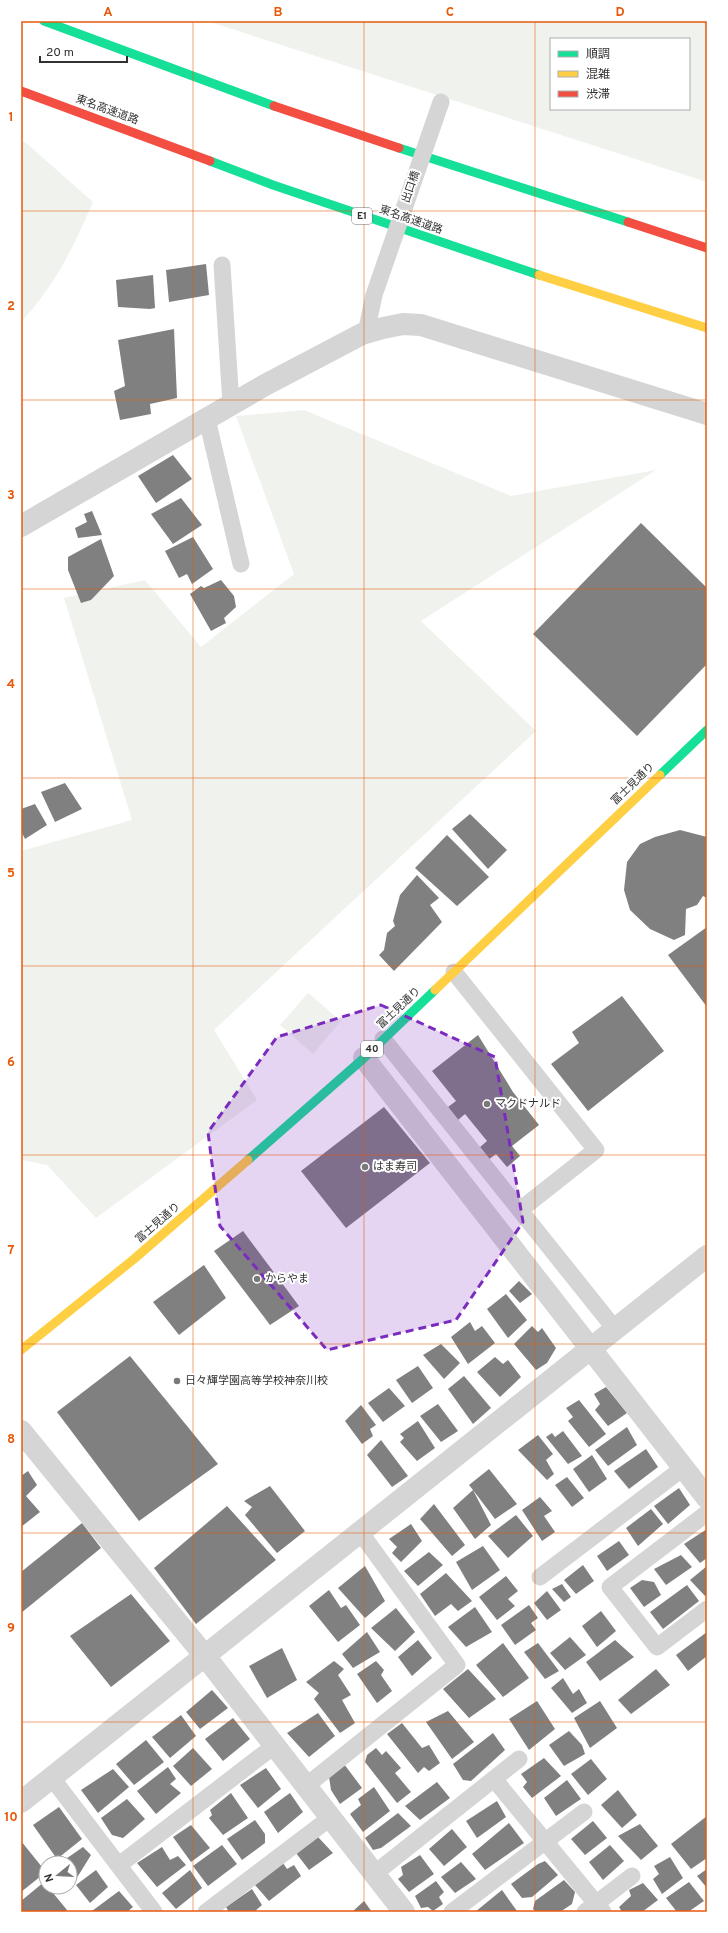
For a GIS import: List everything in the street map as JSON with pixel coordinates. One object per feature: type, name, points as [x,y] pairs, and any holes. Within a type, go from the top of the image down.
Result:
[{"type":"main road","points":[[44,21],[299,115],[707,248]]},
{"type":"main road","name":"東名高速道路","points":[[21,91],[273,185],[482,256],[707,328]]},
{"type":"main road","name":"富士見通り","points":[[21,1350],[134,1259],[364,1058],[707,730]]},
{"type":"street","points":[[21,526],[231,404],[366,333],[403,324],[421,326],[707,414]]},
{"type":"street","points":[[364,1058],[707,1498]]},
{"type":"street","points":[[21,1802],[707,1256]]},
{"type":"street","points":[[21,1431],[204,1656],[404,1912]]},
{"type":"lane","name":"出口橋","points":[[366,333],[374,295],[440,102]]},
{"type":"lane","points":[[222,265],[231,404]]},
{"type":"lane","points":[[207,418],[241,564]]},
{"type":"lane","points":[[454,972],[596,1150],[520,1210]]},
{"type":"lane","points":[[383,1039],[615,1328]]},
{"type":"lane","points":[[540,1578],[683,1468]]},
{"type":"lane","points":[[707,1513],[610,1587],[657,1648],[707,1609]]},
{"type":"lane","points":[[306,1786],[457,1665],[360,1532]]},
{"type":"lane","points":[[119,1865],[274,1746]]},
{"type":"lane","points":[[374,1874],[519,1759]]},
{"type":"lane","points":[[52,1778],[154,1912]]},
{"type":"lane","points":[[494,1779],[545,1842],[595,1909],[632,1876]]},
{"type":"lane","points":[[452,1912],[584,1812]]},
{"type":"lane","points":[[206,1912],[330,1818]]},
{"type":"highlighted area","points":[[381,1005],[495,1057],[523,1222],[456,1320],[327,1350],[220,1226],[208,1132],[277,1037]]},
{"type":"shaded area","points":[[207,21],[707,21],[707,182]]},
{"type":"shaded area","points":[[21,141],[26,143],[93,202],[63,265],[44,294],[21,322]]},
{"type":"shaded area","points":[[304,410],[511,496],[656,470],[421,621],[536,731],[214,1030],[257,1100],[96,1218],[47,1165],[21,1160],[21,851],[132,820],[64,598],[145,580],[201,647],[294,574],[236,416]]},
{"type":"shaded area","points":[[308,993],[341,1021],[313,1054],[280,1025]]},
{"type":"building","points":[[206,264],[209,295],[169,302],[166,270]]},
{"type":"building","points":[[153,275],[155,308],[118,307],[116,280]]},
{"type":"building","points":[[174,329],[177,398],[150,404],[151,414],[120,420],[114,391],[125,386],[118,340]]},
{"type":"building","points":[[173,455],[192,479],[156,503],[138,476]]},
{"type":"building","points":[[181,498],[202,525],[173,544],[151,514]]},
{"type":"building","points":[[92,511],[102,535],[78,538],[75,528],[87,522],[84,514]]},
{"type":"building","points":[[641,523],[707,588],[707,664],[637,736],[533,634]]},
{"type":"building","points":[[193,537],[213,569],[192,584],[187,574],[179,578],[165,551]]},
{"type":"building","points":[[101,539],[114,576],[91,600],[81,603],[68,570],[68,557]]},
{"type":"building","points":[[221,580],[234,596],[236,607],[224,618],[226,623],[211,631],[190,594],[201,586],[204,588]]},
{"type":"building","points":[[65,783],[82,809],[55,822],[41,792]]},
{"type":"building","points":[[35,804],[47,825],[25,839],[21,831],[21,809]]},
{"type":"building","points":[[470,814],[507,850],[488,869],[452,829]]},
{"type":"building","points":[[680,830],[707,837],[707,898],[703,896],[697,905],[686,909],[685,935],[674,940],[650,929],[630,910],[624,890],[627,862],[640,844],[655,837]]},
{"type":"building","points":[[447,835],[489,877],[457,906],[415,868]]},
{"type":"building","points":[[417,875],[439,898],[430,905],[442,922],[394,971],[379,955],[384,950],[387,933],[395,926],[393,921],[400,895]]},
{"type":"building","points":[[707,927],[707,1007],[668,955]]},
{"type":"building","points":[[622,996],[664,1051],[588,1111],[551,1064],[579,1043],[572,1032]]},
{"type":"building","name":"マクドナルド","points":[[478,1035],[513,1092],[539,1125],[512,1146],[520,1156],[507,1167],[496,1154],[488,1160],[479,1148],[487,1141],[465,1114],[458,1120],[448,1107],[456,1101],[432,1071]]},
{"type":"building","name":"はま寿司","points":[[384,1107],[430,1163],[346,1228],[301,1171]]},
{"type":"building","name":"からやま","points":[[243,1231],[299,1306],[270,1325],[214,1251]]},
{"type":"building","points":[[204,1265],[226,1298],[179,1335],[153,1302]]},
{"type":"building","points":[[519,1281],[532,1294],[520,1303],[509,1291]]},
{"type":"building","points":[[506,1294],[527,1320],[508,1338],[487,1309]]},
{"type":"building","points":[[470,1322],[475,1331],[482,1326],[495,1343],[468,1364],[451,1337]]},
{"type":"building","points":[[532,1326],[538,1332],[542,1328],[556,1348],[547,1363],[536,1370],[514,1344]]},
{"type":"building","points":[[441,1344],[460,1363],[444,1379],[423,1355]]},
{"type":"building","points":[[130,1356],[218,1464],[139,1521],[57,1412]]},
{"type":"building","points":[[495,1357],[503,1364],[508,1360],[521,1377],[500,1397],[477,1372]]},
{"type":"building","points":[[418,1366],[433,1388],[412,1403],[396,1380]]},
{"type":"building","points":[[464,1376],[491,1408],[473,1424],[448,1389]]},
{"type":"building","points":[[606,1387],[627,1413],[608,1426],[595,1410],[600,1404],[594,1394]]},
{"type":"building","points":[[389,1388],[405,1406],[383,1422],[368,1403]]},
{"type":"building","points":[[579,1400],[606,1434],[589,1447],[568,1421],[573,1417],[566,1408]]},
{"type":"building","points":[[438,1404],[458,1431],[441,1442],[420,1416]]},
{"type":"building","points":[[361,1405],[376,1425],[370,1429],[373,1436],[362,1444],[345,1421]]},
{"type":"building","points":[[418,1421],[435,1448],[417,1461],[400,1442],[404,1438],[400,1434]]},
{"type":"building","points":[[627,1427],[637,1445],[608,1466],[595,1450]]},
{"type":"building","points":[[563,1431],[582,1456],[568,1464],[546,1437],[552,1433],[555,1437]]},
{"type":"building","points":[[538,1435],[553,1454],[546,1460],[554,1474],[547,1480],[518,1450]]},
{"type":"building","points":[[381,1440],[408,1476],[392,1487],[367,1455]]},
{"type":"building","points":[[646,1449],[658,1467],[629,1489],[614,1471]]},
{"type":"building","points":[[592,1455],[607,1479],[589,1492],[573,1469]]},
{"type":"building","points":[[489,1469],[517,1504],[495,1519],[469,1485]]},
{"type":"building","points":[[28,1471],[37,1485],[26,1496],[40,1512],[21,1527],[21,1476]]},
{"type":"building","points":[[567,1477],[584,1498],[572,1507],[555,1485]]},
{"type":"building","points":[[270,1486],[305,1531],[277,1553],[245,1515],[252,1507],[244,1501]]},
{"type":"building","points":[[679,1488],[690,1505],[668,1524],[654,1506]]},
{"type":"building","points":[[473,1490],[491,1525],[475,1539],[453,1508]]},
{"type":"building","points":[[540,1497],[552,1511],[544,1516],[555,1532],[542,1541],[522,1510]]},
{"type":"building","points":[[434,1504],[465,1545],[452,1556],[420,1519]]},
{"type":"building","points":[[227,1506],[276,1560],[196,1624],[154,1568]]},
{"type":"building","points":[[651,1509],[663,1524],[638,1546],[626,1528]]},
{"type":"building","points":[[516,1515],[533,1536],[508,1558],[488,1536]]},
{"type":"building","points":[[82,1523],[101,1548],[21,1613],[21,1572]]},
{"type":"building","points":[[411,1524],[422,1541],[401,1562],[392,1553],[397,1547],[389,1539]]},
{"type":"building","points":[[707,1529],[707,1558],[700,1563],[684,1544]]},
{"type":"building","points":[[619,1541],[629,1555],[607,1571],[597,1556]]},
{"type":"building","points":[[483,1546],[500,1570],[472,1590],[456,1562]]},
{"type":"building","points":[[429,1552],[443,1565],[418,1586],[404,1571]]},
{"type":"building","points":[[681,1555],[692,1567],[666,1585],[654,1569]]},
{"type":"building","points":[[583,1565],[594,1581],[576,1594],[564,1580]]},
{"type":"building","points":[[365,1566],[385,1601],[365,1618],[338,1588]]},
{"type":"building","points":[[707,1566],[707,1594],[705,1596],[690,1580]]},
{"type":"building","points":[[446,1573],[472,1601],[458,1611],[451,1604],[435,1616],[420,1594]]},
{"type":"building","points":[[506,1576],[518,1591],[508,1599],[515,1606],[497,1620],[479,1597]]},
{"type":"building","points":[[642,1580],[654,1582],[661,1595],[644,1607],[630,1588]]},
{"type":"building","points":[[562,1584],[571,1597],[564,1602],[552,1589]]},
{"type":"building","points":[[687,1585],[699,1601],[663,1629],[650,1612]]},
{"type":"building","points":[[329,1590],[341,1608],[346,1605],[360,1625],[338,1642],[309,1606]]},
{"type":"building","points":[[547,1591],[561,1610],[547,1620],[534,1603]]},
{"type":"building","points":[[131,1594],[170,1641],[111,1687],[70,1636]]},
{"type":"building","points":[[529,1605],[538,1618],[531,1623],[536,1630],[515,1645],[501,1625]]},
{"type":"building","points":[[475,1607],[492,1632],[466,1647],[448,1627]]},
{"type":"building","points":[[396,1608],[415,1632],[395,1651],[371,1628]]},
{"type":"building","points":[[601,1611],[616,1631],[597,1647],[582,1626]]},
{"type":"building","points":[[367,1632],[380,1652],[353,1668],[342,1654]]},
{"type":"building","points":[[707,1632],[707,1656],[688,1671],[676,1655]]},
{"type":"building","points":[[570,1637],[586,1655],[565,1670],[550,1653]]},
{"type":"building","points":[[418,1640],[432,1658],[412,1676],[398,1657]]},
{"type":"building","points":[[615,1640],[634,1657],[600,1681],[586,1662]]},
{"type":"building","points":[[503,1643],[529,1678],[503,1697],[476,1665]]},
{"type":"building","points":[[538,1643],[559,1671],[545,1679],[524,1652]]},
{"type":"building","points":[[282,1648],[297,1680],[267,1698],[249,1666]]},
{"type":"building","points":[[334,1661],[344,1669],[338,1675],[351,1695],[342,1700],[355,1723],[340,1733],[314,1699],[319,1693],[306,1682]]},
{"type":"building","points":[[376,1661],[384,1670],[381,1675],[392,1691],[377,1703],[357,1674]]},
{"type":"building","points":[[468,1669],[496,1699],[469,1718],[443,1689]]},
{"type":"building","points":[[656,1669],[670,1685],[631,1714],[618,1700]]},
{"type":"building","points":[[563,1678],[573,1694],[579,1689],[587,1703],[572,1713],[551,1688]]},
{"type":"building","points":[[212,1690],[228,1708],[200,1729],[186,1712]]},
{"type":"building","points":[[537,1701],[555,1729],[529,1750],[509,1719]]},
{"type":"building","points":[[600,1701],[617,1728],[590,1748],[574,1718]]},
{"type":"building","points":[[448,1711],[474,1742],[452,1759],[426,1722]]},
{"type":"building","points":[[318,1713],[335,1736],[309,1757],[287,1733]]},
{"type":"building","points":[[181,1715],[196,1736],[170,1758],[152,1737]]},
{"type":"building","points":[[233,1718],[250,1739],[223,1761],[205,1739]]},
{"type":"building","points":[[402,1723],[422,1748],[429,1745],[440,1763],[429,1771],[424,1767],[418,1773],[387,1734]]},
{"type":"building","points":[[569,1731],[582,1745],[585,1754],[564,1766],[549,1745]]},
{"type":"building","points":[[493,1733],[505,1750],[471,1781],[463,1780],[453,1764]]},
{"type":"building","points":[[146,1740],[164,1762],[134,1785],[116,1764]]},
{"type":"building","points":[[193,1748],[212,1769],[191,1786],[173,1766]]},
{"type":"building","points":[[376,1748],[382,1755],[386,1751],[401,1768],[395,1773],[411,1792],[397,1803],[365,1762],[367,1755]]},
{"type":"building","points":[[544,1758],[561,1776],[532,1798],[523,1787],[527,1782],[521,1774]]},
{"type":"building","points":[[591,1759],[607,1779],[588,1795],[571,1774]]},
{"type":"building","points":[[344,1764],[362,1788],[340,1804],[331,1790],[329,1777]]},
{"type":"building","points":[[168,1767],[176,1779],[170,1784],[181,1793],[156,1814],[137,1791]]},
{"type":"building","points":[[266,1768],[281,1789],[258,1808],[240,1785]]},
{"type":"building","points":[[113,1769],[129,1787],[98,1813],[81,1790]]},
{"type":"building","points":[[567,1780],[581,1799],[556,1816],[544,1798]]},
{"type":"building","points":[[437,1782],[450,1798],[420,1820],[405,1806]]},
{"type":"building","points":[[374,1787],[390,1811],[363,1832],[350,1814],[361,1805],[358,1799]]},
{"type":"building","points":[[618,1790],[637,1815],[622,1828],[601,1805]]},
{"type":"building","points":[[231,1793],[248,1818],[223,1835],[209,1818],[212,1815],[210,1810]]},
{"type":"building","points":[[290,1793],[303,1812],[278,1833],[264,1812]]},
{"type":"building","points":[[127,1799],[145,1819],[123,1838],[112,1835],[101,1818]]},
{"type":"building","points":[[497,1801],[506,1817],[477,1838],[466,1821]]},
{"type":"building","points":[[59,1807],[82,1839],[62,1855],[54,1855],[33,1825]]},
{"type":"building","points":[[398,1813],[411,1826],[381,1848],[373,1850],[365,1838]]},
{"type":"building","points":[[707,1816],[707,1858],[691,1869],[671,1844]]},
{"type":"building","points":[[255,1820],[265,1834],[265,1843],[242,1860],[227,1839]]},
{"type":"building","points":[[593,1821],[607,1838],[585,1855],[571,1839]]},
{"type":"building","points":[[509,1823],[524,1843],[485,1870],[472,1854]]},
{"type":"building","points":[[640,1824],[658,1846],[641,1860],[618,1836]]},
{"type":"building","points":[[191,1825],[210,1848],[191,1862],[173,1837]]},
{"type":"building","points":[[452,1829],[467,1847],[444,1866],[429,1849]]},
{"type":"building","points":[[318,1837],[333,1853],[309,1870],[296,1853]]},
{"type":"building","points":[[21,1841],[38,1862],[38,1878],[21,1892]]},
{"type":"building","points":[[222,1845],[237,1864],[208,1886],[193,1866]]},
{"type":"building","points":[[610,1845],[624,1861],[603,1880],[589,1862]]},
{"type":"building","points":[[83,1847],[91,1855],[78,1876],[78,1855],[72,1855]]},
{"type":"building","points":[[162,1847],[170,1860],[178,1856],[186,1865],[157,1887],[137,1863]]},
{"type":"building","points":[[420,1855],[434,1874],[409,1892],[398,1879],[403,1875],[401,1867]]},
{"type":"building","points":[[670,1857],[683,1878],[662,1894],[653,1879],[659,1874],[654,1866]]},
{"type":"building","points":[[545,1861],[558,1875],[532,1897],[522,1898],[511,1884],[538,1864]]},
{"type":"building","points":[[461,1862],[476,1879],[455,1893],[441,1877]]},
{"type":"building","points":[[283,1863],[287,1869],[294,1865],[301,1876],[269,1901],[255,1885]]},
{"type":"building","points":[[707,1869],[707,1888],[697,1876]]},
{"type":"building","points":[[96,1870],[108,1887],[90,1903],[78,1888],[78,1884]]},
{"type":"building","points":[[190,1870],[202,1888],[176,1909],[162,1893]]},
{"type":"building","points":[[564,1880],[575,1892],[572,1904],[560,1912],[536,1912],[533,1909],[535,1901]]},
{"type":"building","points":[[436,1881],[444,1892],[439,1897],[443,1904],[433,1911],[428,1907],[421,1908],[415,1896]]},
{"type":"building","points":[[689,1882],[704,1901],[688,1912],[677,1912],[666,1898]]},
{"type":"building","points":[[643,1883],[658,1900],[642,1912],[622,1912],[619,1907],[631,1896],[629,1890]]},
{"type":"building","points":[[38,1887],[38,1895],[55,1895],[67,1910],[65,1912],[21,1912],[21,1901]]},
{"type":"building","points":[[252,1889],[262,1905],[254,1912],[229,1912],[226,1907]]},
{"type":"building","points":[[502,1890],[517,1911],[475,1912]]},
{"type":"building","points":[[119,1891],[133,1907],[127,1912],[92,1911]]},
{"type":"building","points":[[364,1901],[372,1912],[352,1912]]},
{"type":"traffic: fast","points":[[44,21],[274,106]]},
{"type":"traffic: fast","points":[[399,148],[628,222]]},
{"type":"traffic: fast","points":[[210,161],[273,185],[539,275]]},
{"type":"traffic: fast","points":[[660,775],[707,730]]},
{"type":"traffic: fast","points":[[248,1160],[364,1058],[435,990]]},
{"type":"traffic: slow","points":[[539,275],[707,328]]},
{"type":"traffic: slow","points":[[435,990],[660,775]]},
{"type":"traffic: slow","points":[[21,1350],[134,1259],[248,1160]]},
{"type":"traffic: jam","points":[[21,91],[210,161]]},
{"type":"traffic: jam","points":[[274,106],[399,148]]},
{"type":"traffic: jam","points":[[628,222],[707,248]]},
{"type":"place","name":"マクドナルド","points":[[487,1104]]},
{"type":"place","name":"はま寿司","points":[[365,1167]]},
{"type":"place","name":"からやま","points":[[257,1279]]},
{"type":"place","name":"日々輝学園高等学校神奈川校","points":[[177,1381]]}]
